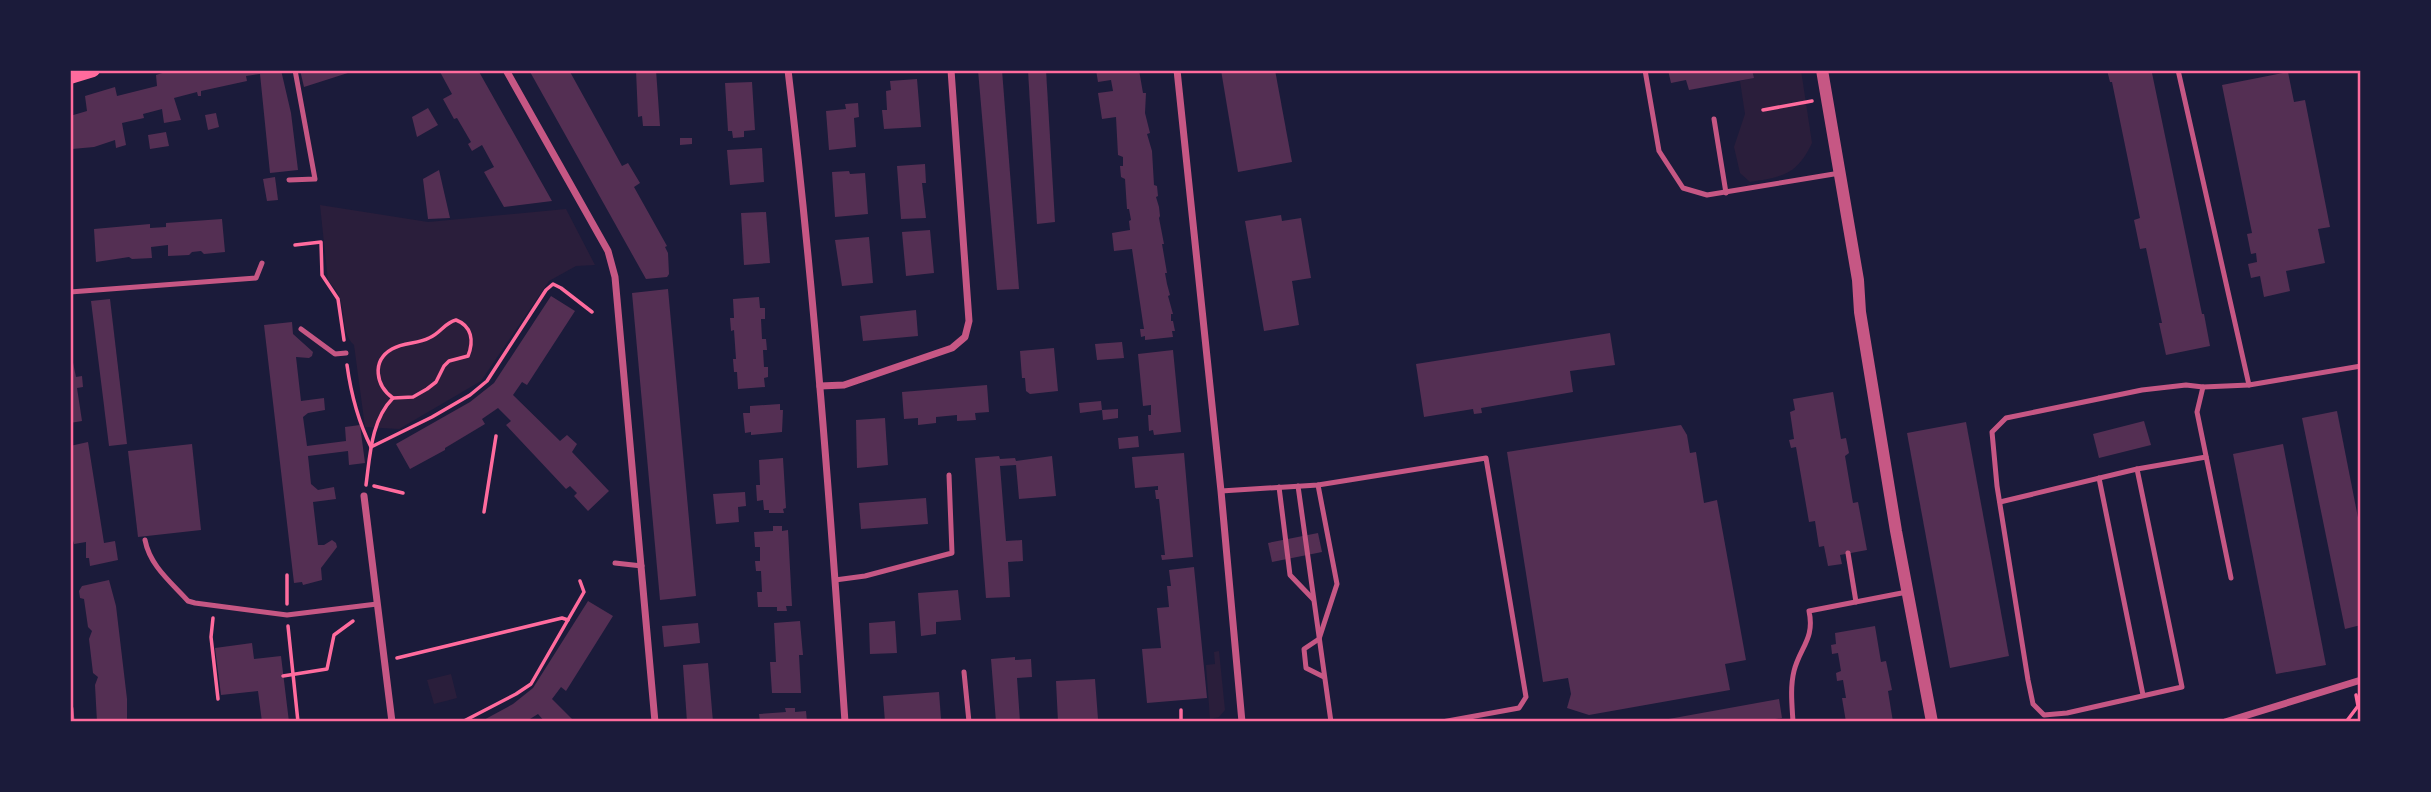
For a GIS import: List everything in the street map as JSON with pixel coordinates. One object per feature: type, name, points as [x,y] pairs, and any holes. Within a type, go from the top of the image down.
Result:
[{"type":"main road","points":[[70,77],[93,70]]},
{"type":"street","points":[[506,70],[608,251],[612,265],[617,288],[655,722]]},
{"type":"street","points":[[788,70],[806,217],[845,722]]},
{"type":"street","points":[[820,386],[844,385],[952,348],[965,337],[969,321],[951,70]]},
{"type":"street","points":[[1177,70],[1242,722]]},
{"type":"street","points":[[1822,70],[1907,592],[1932,722]]},
{"type":"street","points":[[364,496],[392,722]]},
{"type":"street","points":[[2225,722],[2357,681]]},
{"type":"street","points":[[70,709],[71,722]]},
{"type":"lane","points":[[289,180],[315,179],[295,70]]},
{"type":"lane","points":[[1645,70],[1659,151],[1682,188],[1707,195],[1840,173]]},
{"type":"lane","points":[[2178,70],[2249,385]]},
{"type":"lane","points":[[1714,119],[1726,193]]},
{"type":"lane","points":[[70,292],[256,278],[262,264]]},
{"type":"lane","points":[[301,329],[335,354],[346,353]]},
{"type":"lane","points":[[2137,469],[2182,687],[2067,713],[2044,715],[2033,704],[2000,502],[1992,432],[2006,418],[2142,390],[2186,385],[2249,385],[2361,366]]},
{"type":"lane","points":[[2203,387],[2197,412],[2231,578]]},
{"type":"lane","points":[[2000,502],[2137,469],[2206,457]]},
{"type":"lane","points":[[1221,491],[1318,485],[1486,458],[1526,696],[1519,708],[1442,722]]},
{"type":"lane","points":[[835,580],[865,576],[952,553],[949,475]]},
{"type":"lane","points":[[2099,478],[2143,695]]},
{"type":"lane","points":[[1318,485],[1337,584],[1319,639],[1304,649],[1306,667],[1324,677]]},
{"type":"lane","points":[[1298,486],[1331,722]]},
{"type":"lane","points":[[1279,487],[1290,575],[1313,599]]},
{"type":"lane","points":[[145,540],[153,563],[188,600],[287,615],[377,604]]},
{"type":"lane","points":[[1848,553],[1856,602]]},
{"type":"lane","points":[[615,563],[642,566]]},
{"type":"lane","points":[[1793,722],[1792,680],[1795,666],[1809,638],[1811,621],[1808,611],[1907,592]]},
{"type":"lane","points":[[964,672],[968,722]]},
{"type":"path","points":[[1763,110],[1827,98]]},
{"type":"path","points":[[295,245],[321,242],[322,275],[338,299],[352,401],[371,447]]},
{"type":"path","points":[[371,447],[432,417],[487,381],[546,289],[553,284],[592,312]]},
{"type":"path","points":[[456,320],[463,323],[471,334],[468,356],[449,361],[436,382],[428,389],[413,397],[393,398],[379,385],[377,374],[384,356],[391,349],[429,338],[438,333],[446,323],[456,320]]},
{"type":"path","points":[[364,496],[371,447],[381,415],[393,398]]},
{"type":"path","points":[[484,512],[496,436]]},
{"type":"path","points":[[366,484],[403,493]]},
{"type":"path","points":[[287,575],[287,615],[298,722]]},
{"type":"path","points":[[462,722],[531,684],[584,592],[580,581]]},
{"type":"path","points":[[283,676],[327,669],[334,635],[377,604]]},
{"type":"path","points":[[215,606],[211,637],[218,699]]},
{"type":"path","points":[[385,661],[562,618],[568,620]]},
{"type":"path","points":[[2346,722],[2358,706],[2357,681]]},
{"type":"path","points":[[1181,710],[1181,722]]},
{"type":"shaded area","points":[[1752,70],[1801,70],[1812,143],[1800,162],[1787,173],[1750,182],[1740,173],[1734,147],[1745,114],[1740,81],[1753,78]]},
{"type":"shaded area","points":[[320,205],[428,222],[566,209],[595,265],[576,266],[549,281],[481,381],[399,429],[365,427],[354,345],[346,331],[339,298],[328,281]]},
{"type":"shaded area","points":[[1219,651],[1225,710],[1219,717],[1210,719],[1206,665],[1215,664],[1214,652]]},
{"type":"shaded area","points":[[451,674],[457,698],[434,704],[427,680]]},
{"type":"building","points":[[172,70],[281,70],[291,113],[298,170],[270,173],[260,74],[246,76],[247,81],[201,91],[201,96],[198,96],[197,92],[174,98],[181,120],[164,123],[162,109],[143,114],[144,118],[122,123],[126,145],[116,148],[115,140],[94,147],[72,149],[70,152],[70,116],[87,111],[85,96],[115,87],[117,96],[157,86],[156,75]]},
{"type":"building","points":[[300,70],[354,70],[354,71],[304,87]]},
{"type":"building","points":[[439,70],[478,70],[552,201],[504,207],[484,172],[494,167],[482,145],[472,151],[468,144],[471,142],[443,99],[452,94]]},
{"type":"building","points":[[529,70],[569,70],[622,166],[628,163],[640,183],[634,187],[667,246],[667,277],[646,279]]},
{"type":"building","points":[[636,70],[656,70],[660,126],[643,126],[642,116],[638,117]]},
{"type":"building","points":[[978,70],[1002,70],[1019,289],[997,290]]},
{"type":"building","points":[[1028,70],[1046,70],[1055,222],[1037,224]]},
{"type":"building","points":[[1096,70],[1139,70],[1143,93],[1146,93],[1145,113],[1150,133],[1147,134],[1152,151],[1154,185],[1157,186],[1165,273],[1173,314],[1171,321],[1175,331],[1172,331],[1173,337],[1145,340],[1145,336],[1141,337],[1140,329],[1144,329],[1132,249],[1114,251],[1112,233],[1130,230],[1131,220],[1127,209],[1125,179],[1121,177],[1123,157],[1118,155],[1116,117],[1102,119],[1098,93],[1113,91],[1111,80],[1098,82]]},
{"type":"building","points":[[1221,70],[1275,70],[1292,162],[1238,172]]},
{"type":"building","points":[[1668,70],[1752,70],[1754,78],[1689,90],[1686,80],[1671,83]]},
{"type":"building","points":[[2107,70],[2155,70],[2155,73],[2152,73],[2210,346],[2166,355],[2146,248],[2140,249],[2134,220],[2140,218],[2112,82]]},
{"type":"building","points":[[2288,72],[2294,102],[2305,100],[2330,227],[2318,229],[2325,263],[2286,271],[2290,291],[2264,297],[2260,276],[2251,278],[2248,264],[2257,262],[2256,253],[2251,254],[2247,234],[2252,233],[2222,85]]},
{"type":"building","points":[[917,79],[921,127],[884,129],[882,110],[887,110],[886,91],[891,90],[890,81]]},
{"type":"building","points":[[752,82],[755,130],[744,131],[744,137],[733,138],[732,131],[728,131],[725,83]]},
{"type":"building","points":[[858,103],[859,117],[854,118],[856,147],[829,150],[826,111],[846,109],[845,104]]},
{"type":"building","points":[[428,108],[438,125],[417,137],[412,117]]},
{"type":"building","points":[[216,113],[219,127],[208,130],[205,115]]},
{"type":"building","points":[[166,132],[169,146],[150,149],[148,135]]},
{"type":"building","points":[[680,138],[692,138],[692,144],[680,145]]},
{"type":"building","points":[[762,148],[764,182],[730,185],[727,150]]},
{"type":"building","points":[[925,164],[926,183],[922,183],[926,218],[901,219],[897,166]]},
{"type":"building","points":[[439,170],[450,218],[428,219],[423,179]]},
{"type":"building","points":[[849,171],[850,174],[865,173],[868,214],[835,217],[832,172]]},
{"type":"building","points":[[275,177],[278,200],[267,201],[263,179]]},
{"type":"building","points":[[766,212],[770,263],[744,265],[741,213]]},
{"type":"building","points":[[1281,215],[1282,221],[1301,218],[1311,278],[1292,281],[1299,325],[1264,331],[1245,221]]},
{"type":"building","points":[[222,219],[225,252],[204,254],[201,251],[189,255],[168,256],[168,245],[151,247],[152,258],[129,257],[96,262],[94,229],[150,224],[150,228],[166,227],[166,223]]},
{"type":"building","points":[[930,230],[934,273],[906,276],[902,232]]},
{"type":"building","points":[[869,237],[873,283],[842,286],[835,240]]},
{"type":"building","points":[[668,289],[696,596],[660,600],[632,293]]},
{"type":"building","points":[[551,296],[575,311],[527,385],[522,382],[513,395],[560,441],[567,435],[577,444],[572,452],[609,491],[588,511],[574,496],[577,493],[570,486],[566,489],[506,425],[511,421],[498,408],[482,419],[485,424],[410,469],[396,444],[470,402],[494,383]]},
{"type":"building","points":[[759,297],[760,308],[765,308],[765,319],[761,319],[762,339],[766,339],[767,350],[763,350],[764,367],[768,367],[768,377],[764,378],[765,387],[738,389],[733,359],[736,359],[734,330],[731,331],[730,318],[734,318],[733,299]]},
{"type":"building","points":[[110,299],[127,444],[109,446],[91,301]]},
{"type":"building","points":[[916,310],[918,336],[863,341],[860,316]]},
{"type":"building","points":[[292,322],[293,334],[313,352],[309,358],[296,357],[301,401],[324,398],[325,410],[308,413],[303,417],[307,446],[346,441],[345,427],[360,425],[365,463],[349,465],[348,451],[308,456],[311,484],[318,490],[334,487],[336,499],[313,502],[318,545],[332,540],[337,547],[321,568],[322,580],[303,585],[302,582],[294,583],[264,325]]},
{"type":"building","points":[[1610,333],[1615,365],[1570,371],[1573,392],[1481,408],[1482,413],[1474,414],[1473,409],[1424,417],[1416,364]]},
{"type":"building","points":[[1122,342],[1124,358],[1097,360],[1095,344]]},
{"type":"building","points":[[70,348],[76,377],[82,376],[83,387],[77,388],[82,421],[70,423]]},
{"type":"building","points":[[1054,348],[1058,391],[1030,394],[1026,391],[1025,378],[1022,378],[1020,351]]},
{"type":"building","points":[[1173,350],[1181,432],[1154,435],[1153,430],[1149,431],[1148,415],[1151,415],[1151,405],[1143,406],[1138,354]]},
{"type":"building","points":[[987,385],[989,412],[975,413],[976,420],[957,421],[957,415],[936,417],[936,423],[918,425],[918,418],[904,419],[902,392]]},
{"type":"building","points":[[1833,392],[1841,439],[1846,438],[1849,453],[1845,456],[1853,503],[1858,502],[1867,550],[1840,555],[1842,564],[1828,566],[1824,546],[1819,547],[1815,521],[1809,522],[1796,447],[1791,448],[1789,440],[1794,439],[1790,412],[1795,410],[1793,399]]},
{"type":"building","points":[[1101,401],[1102,410],[1080,413],[1079,403]]},
{"type":"building","points":[[780,404],[780,410],[783,410],[782,432],[751,435],[751,432],[745,433],[743,413],[750,413],[750,406]]},
{"type":"building","points":[[1118,409],[1118,418],[1103,420],[1102,410]]},
{"type":"building","points":[[2337,411],[2361,533],[2361,625],[2345,629],[2302,418]]},
{"type":"building","points":[[885,418],[888,465],[857,468],[856,420]]},
{"type":"building","points":[[2144,421],[2151,445],[2099,458],[2093,434]]},
{"type":"building","points":[[1966,422],[2009,656],[1950,668],[1907,433]]},
{"type":"building","points":[[1681,425],[1687,435],[1690,453],[1696,452],[1704,503],[1717,500],[1746,660],[1725,664],[1730,690],[1589,715],[1567,708],[1571,694],[1568,678],[1543,682],[1507,452]]},
{"type":"building","points":[[1138,436],[1139,447],[1119,449],[1118,438]]},
{"type":"building","points":[[88,442],[104,543],[115,541],[118,560],[90,566],[89,558],[86,558],[86,542],[74,544],[70,530],[70,446]]},
{"type":"building","points":[[192,444],[201,530],[138,537],[128,451]]},
{"type":"building","points":[[2283,444],[2326,665],[2276,674],[2233,454]]},
{"type":"building","points":[[1184,453],[1193,557],[1162,560],[1161,555],[1165,555],[1159,499],[1156,499],[1155,490],[1158,490],[1158,486],[1135,488],[1132,457]]},
{"type":"building","points":[[999,456],[1000,459],[1015,458],[1016,461],[1052,456],[1056,496],[1019,499],[1016,465],[1000,466],[1006,541],[1022,540],[1023,561],[1008,562],[1010,597],[986,598],[975,458]]},
{"type":"building","points":[[783,458],[786,508],[783,509],[784,513],[769,513],[769,510],[764,510],[763,500],[757,501],[756,485],[760,485],[759,460]]},
{"type":"building","points":[[745,492],[746,506],[738,507],[739,522],[716,524],[713,494]]},
{"type":"building","points":[[926,498],[928,524],[861,529],[859,503]]},
{"type":"building","points":[[773,526],[782,526],[782,531],[788,530],[792,606],[786,606],[787,611],[777,611],[777,607],[758,607],[757,592],[762,592],[761,571],[756,571],[755,561],[760,561],[760,547],[755,547],[754,532],[773,531]]},
{"type":"building","points":[[1318,533],[1322,552],[1272,562],[1268,543]]},
{"type":"building","points":[[1194,567],[1207,698],[1147,703],[1142,649],[1161,648],[1157,608],[1169,607],[1169,570]]},
{"type":"building","points":[[109,580],[116,606],[127,699],[127,722],[97,722],[95,685],[98,677],[93,673],[89,639],[92,631],[88,627],[84,599],[80,598],[79,591],[82,586]]},
{"type":"building","points":[[958,590],[961,620],[936,622],[936,634],[921,636],[918,593]]},
{"type":"building","points":[[588,601],[613,616],[566,691],[561,687],[552,699],[575,722],[545,722],[538,714],[525,722],[480,722],[513,704],[533,688]]},
{"type":"building","points":[[800,621],[803,655],[799,655],[801,693],[772,693],[770,662],[776,662],[774,623]]},
{"type":"building","points":[[895,621],[897,653],[870,654],[869,623]]},
{"type":"building","points":[[698,623],[700,643],[664,647],[662,626]]},
{"type":"building","points":[[1875,626],[1881,662],[1886,661],[1892,690],[1888,691],[1893,722],[1846,722],[1842,698],[1846,698],[1843,680],[1837,681],[1836,673],[1841,671],[1838,653],[1832,654],[1831,645],[1836,644],[1835,633]]},
{"type":"building","points":[[252,643],[254,659],[281,656],[289,722],[262,722],[258,691],[221,695],[215,648]]},
{"type":"building","points":[[1015,657],[1015,660],[1031,659],[1032,677],[1017,678],[1020,722],[996,722],[991,659]]},
{"type":"building","points":[[708,663],[713,722],[687,722],[683,665]]},
{"type":"building","points":[[1095,679],[1098,719],[1106,719],[1106,722],[1058,722],[1056,681]]},
{"type":"building","points":[[939,692],[941,719],[885,722],[883,696]]},
{"type":"building","points":[[1779,699],[1782,718],[1757,722],[1652,722]]},
{"type":"building","points":[[785,708],[795,708],[795,712],[806,711],[807,722],[760,722],[759,714],[786,712]]}]
